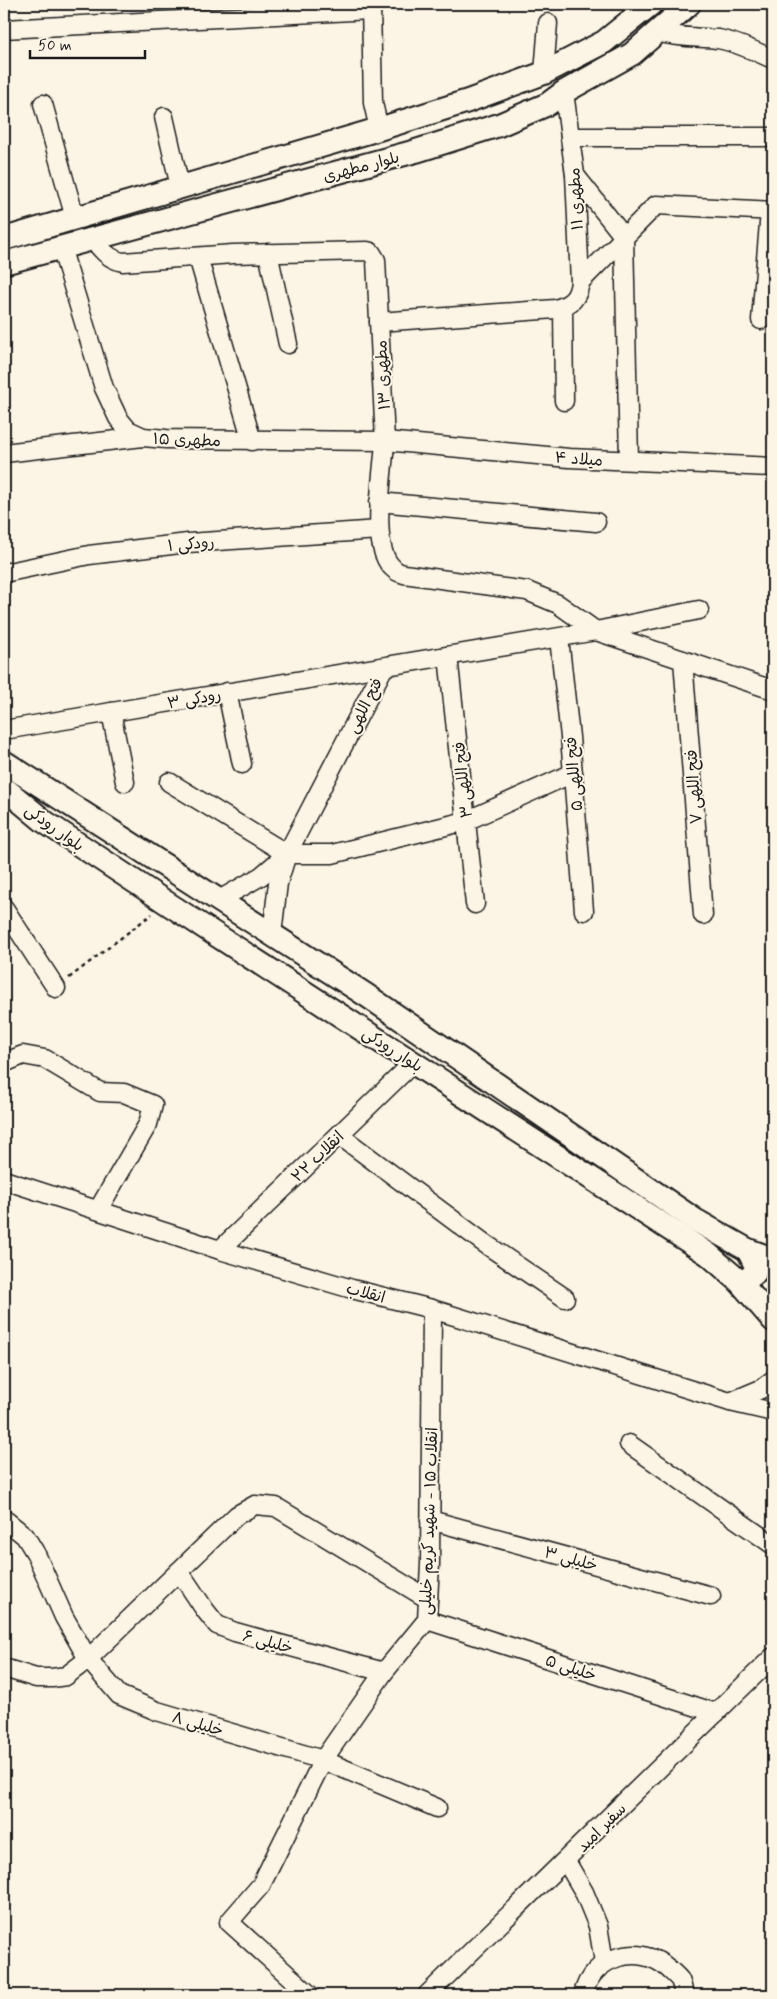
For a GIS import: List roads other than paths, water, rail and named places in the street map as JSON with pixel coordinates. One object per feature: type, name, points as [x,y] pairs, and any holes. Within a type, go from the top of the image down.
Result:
[{"type":"main road","name":"بلوار مطهری","points":[[4,239],[380,129],[468,101],[544,73],[604,42],[651,4]]},
{"type":"main road","name":"بلوار مطهری","points":[[4,262],[425,148],[499,125],[548,104],[564,92],[632,54],[689,4]]},
{"type":"main road","name":"بلوار رودکی","points":[[4,762],[366,995],[695,1220],[748,1250],[773,1259]]},
{"type":"main road","name":"بلوار رودکی","points":[[4,788],[45,822],[167,903],[708,1254],[739,1281],[773,1320]]},
{"type":"main road","points":[[739,1281],[745,1281],[755,1273],[756,1266],[748,1250]]},
{"type":"street","points":[[4,29],[371,7],[373,103],[380,129]]},
{"type":"street","points":[[544,73],[548,23]]},
{"type":"street","points":[[656,32],[677,37],[719,40],[737,44],[773,59]]},
{"type":"street","name":"مطهری ۱۱","points":[[564,92],[575,175],[580,282],[576,298],[567,305]]},
{"type":"street","points":[[43,104],[75,218]]},
{"type":"street","points":[[164,117],[180,187]]},
{"type":"street","points":[[570,137],[773,137]]},
{"type":"street","points":[[575,175],[624,238],[630,460]]},
{"type":"street","points":[[580,282],[656,205],[771,211],[761,320]]},
{"type":"street","name":"مطهری ۱۳","points":[[92,238],[106,256],[123,262],[268,253],[368,250],[371,252],[376,260],[385,441],[384,469],[379,502],[379,530],[384,554],[389,564],[394,570],[404,574],[527,591],[558,604],[596,632]]},
{"type":"street","name":"مطهری ۱۵","points":[[61,247],[104,388],[118,418],[128,430],[143,437],[385,441]]},
{"type":"street","points":[[268,253],[288,344]]},
{"type":"street","points":[[198,257],[252,440]]},
{"type":"street","points":[[379,322],[555,309],[567,305],[564,401]]},
{"type":"street","points":[[4,453],[143,437]]},
{"type":"street","name":"میلاد ۴","points":[[385,441],[568,458],[773,467]]},
{"type":"street","points":[[379,502],[596,522]]},
{"type":"street","name":"رودکی ۱","points":[[4,573],[89,555],[188,542],[379,530]]},
{"type":"street","name":"فتح اللهی","points":[[287,854],[384,667],[596,632],[699,610]]},
{"type":"street","name":"فتح اللهی","points":[[596,632],[773,690]]},
{"type":"street","name":"فتح اللهی ۵","points":[[559,638],[573,773],[584,911]]},
{"type":"street","name":"فتح اللهی ۳","points":[[448,656],[475,904]]},
{"type":"street","name":"فتح اللهی ۷","points":[[683,660],[703,915]]},
{"type":"street","name":"رودکی ۳","points":[[4,730],[384,667]]},
{"type":"street","points":[[227,692],[242,764]]},
{"type":"street","points":[[111,712],[124,782]]},
{"type":"street","points":[[169,782],[287,854],[332,854],[466,821],[573,773]]},
{"type":"street","points":[[219,900],[261,876],[287,854]]},
{"type":"street","points":[[272,934],[278,883],[287,854]]},
{"type":"street","points":[[4,908],[56,988]]},
{"type":"street","points":[[4,1063],[23,1055],[45,1059],[100,1092],[124,1093],[153,1105],[148,1124],[98,1210]]},
{"type":"street","name":"انقلاب ۲۲","points":[[220,1250],[413,1063]]},
{"type":"street","points":[[339,1135],[484,1243],[565,1298]]},
{"type":"street","name":"انقلاب","points":[[4,1180],[220,1250],[352,1289],[432,1309],[730,1402],[773,1412]]},
{"type":"street","name":"انقلاب ۱۵ - شهید کریم خلیلی","points":[[310,1995],[229,1922],[261,1885],[323,1760],[384,1672],[427,1620],[432,1309]]},
{"type":"street","points":[[730,1402],[761,1389],[773,1380]]},
{"type":"street","points":[[629,1444],[773,1545]]},
{"type":"street","points":[[4,1668],[36,1678],[66,1676],[88,1659],[237,1515],[255,1505],[276,1507],[428,1599]]},
{"type":"street","name":"خلیلی ۸","points":[[4,1519],[25,1536],[36,1554],[64,1617],[88,1659],[119,1695],[157,1711],[323,1760],[437,1808]]},
{"type":"street","name":"خلیلی ۳","points":[[430,1520],[711,1596]]},
{"type":"street","name":"خلیلی ۶","points":[[179,1571],[205,1610],[217,1624],[236,1632],[384,1672]]},
{"type":"street","name":"خلیلی ۵","points":[[427,1620],[716,1713]]},
{"type":"street","name":"سفیر امید","points":[[427,1995],[773,1657]]},
{"type":"street","points":[[566,1861],[584,1892],[598,1926],[604,1962]]},
{"type":"street","points":[[582,1995],[585,1983],[604,1962],[631,1954],[658,1960],[679,1979],[684,1995]]}]
